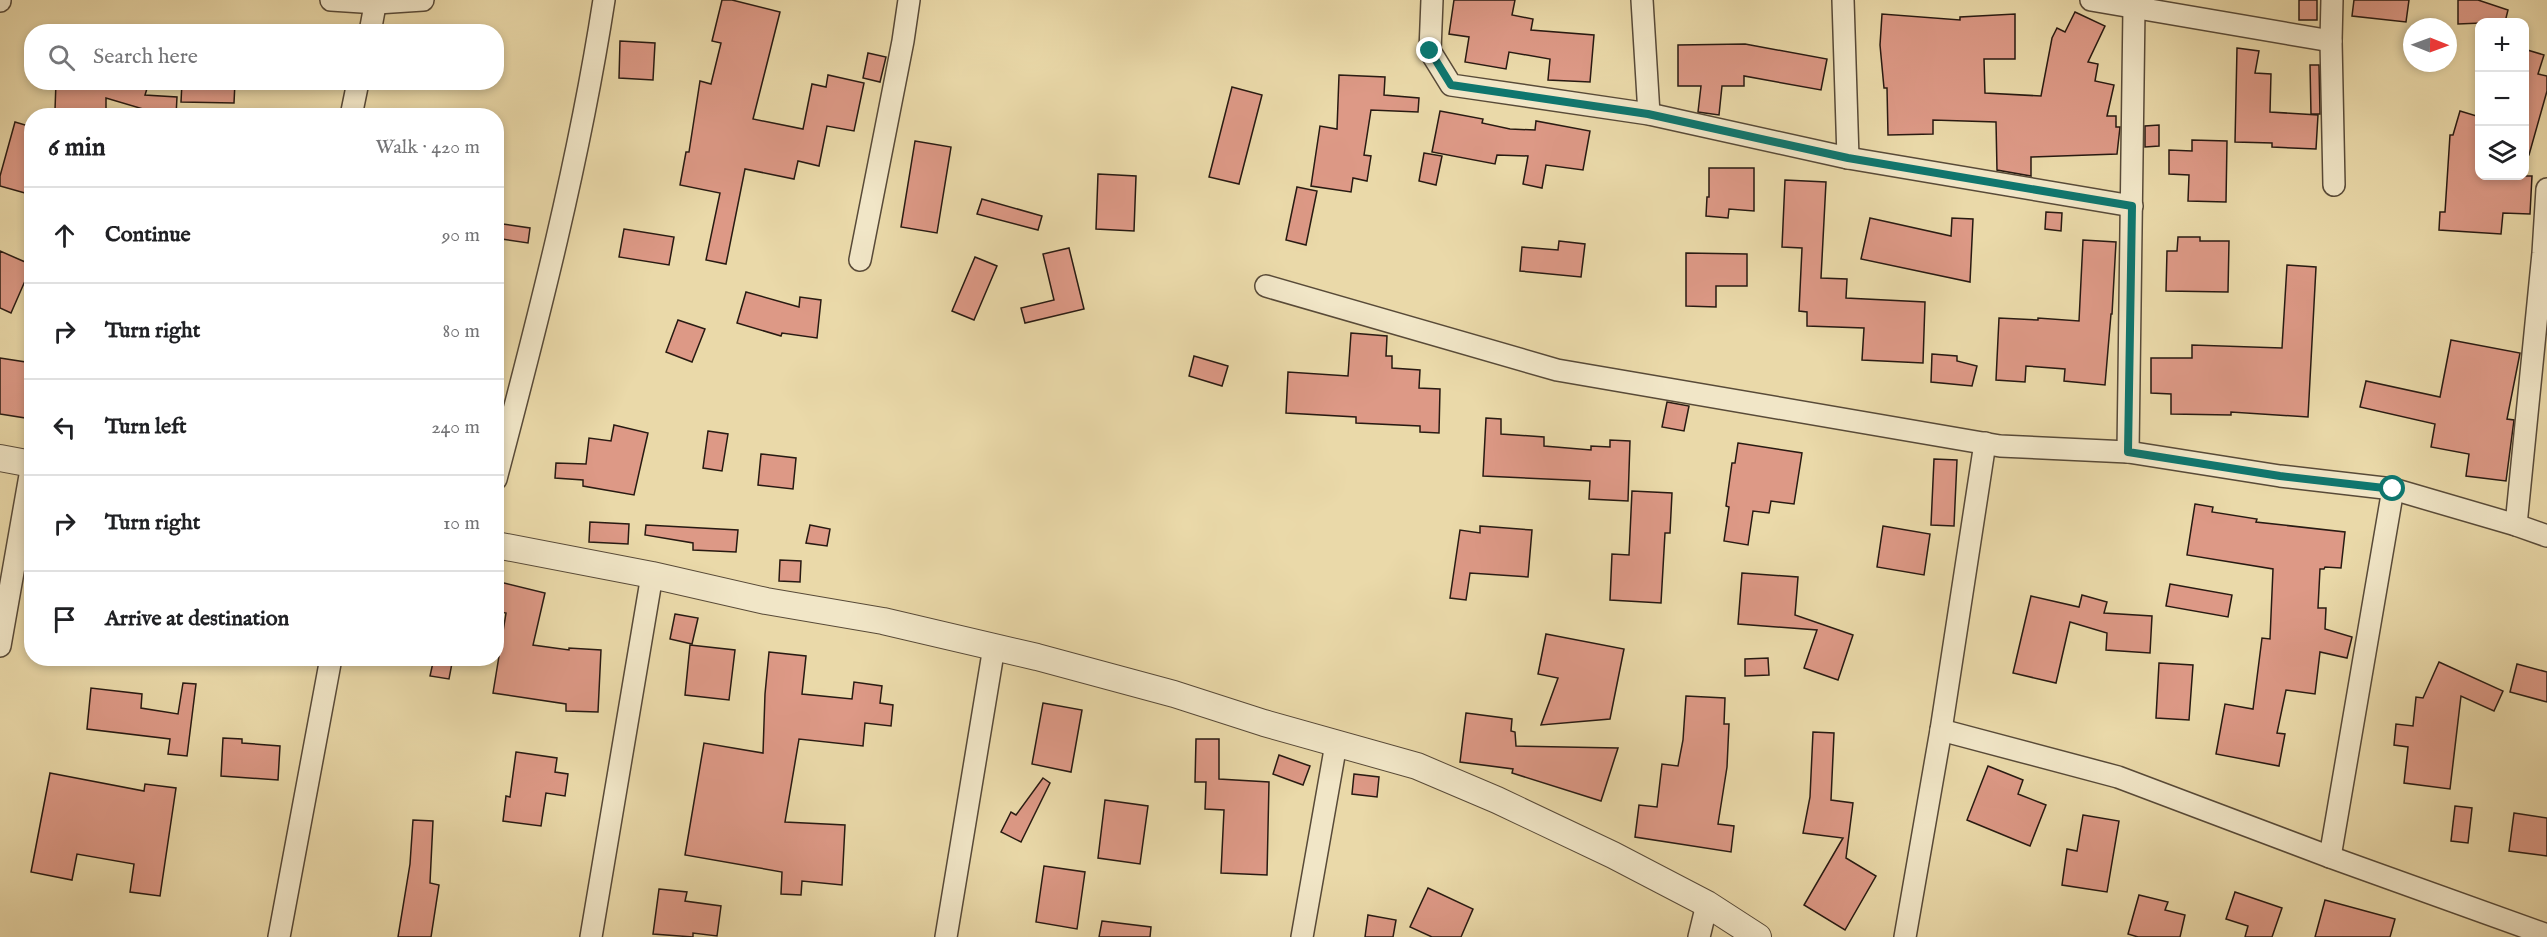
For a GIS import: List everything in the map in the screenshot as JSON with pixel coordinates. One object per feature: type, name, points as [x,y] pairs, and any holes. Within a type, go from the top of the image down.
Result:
[{"type":"street","points":[[331,0],[423,0]]},
{"type":"street","points":[[504,449],[547,287],[593,73],[604,0]]},
{"type":"street","points":[[860,260],[909,0]]},
{"type":"street","points":[[1432,0],[1430,51],[1451,85],[1648,114],[1848,158],[2132,206]]},
{"type":"street","points":[[1642,0],[1648,114]]},
{"type":"street","points":[[1843,0],[1848,158]]},
{"type":"street","points":[[2091,0],[2331,41]]},
{"type":"street","points":[[2332,0],[2334,184]]},
{"type":"street","points":[[372,24],[376,1]]},
{"type":"street","points":[[2128,452],[2134,8]]},
{"type":"street","points":[[353,108],[356,90]]},
{"type":"street","points":[[2516,525],[2545,254],[2547,189]]},
{"type":"street","points":[[1266,286],[1557,370],[1985,443],[2128,452],[2280,476],[2393,489],[2516,525],[2547,537]]},
{"type":"street","points":[[1905,937],[1941,730],[1985,443]]},
{"type":"street","points":[[0,458],[24,462]]},
{"type":"street","points":[[2330,857],[2393,489]]},
{"type":"street","points":[[0,646],[24,510]]},
{"type":"street","points":[[504,547],[652,575],[766,601],[883,621],[994,647],[1151,687],[1336,744],[1417,766],[1487,795],[1613,855],[1707,904],[1758,937]]},
{"type":"street","points":[[591,937],[652,575]]},
{"type":"street","points":[[946,937],[994,647]]},
{"type":"street","points":[[279,937],[329,666]]},
{"type":"street","points":[[1941,730],[2118,777],[2330,857],[2547,935]]},
{"type":"street","points":[[1302,937],[1336,744]]},
{"type":"street","points":[[1700,937],[1707,904]]},
{"type":"building","points":[[722,0],[732,0],[780,12],[753,119],[803,129],[812,84],[826,87],[828,75],[864,83],[854,131],[827,126],[819,166],[798,161],[794,179],[745,169],[726,264],[706,260],[720,193],[680,185],[686,152],[689,152],[700,81],[711,84],[721,43],[712,41]]},
{"type":"building","points":[[1454,0],[1515,0],[1512,15],[1533,19],[1531,30],[1594,35],[1590,82],[1548,80],[1550,59],[1509,52],[1506,69],[1465,62],[1469,37],[1449,34]]},
{"type":"building","points":[[2299,0],[2317,0],[2317,20],[2299,20]]},
{"type":"building","points":[[2354,0],[2409,0],[2407,18],[2403,18],[2403,22],[2352,16]]},
{"type":"building","points":[[2458,0],[2478,0],[2508,10],[2506,18],[2475,18],[2475,23],[2458,24]]},
{"type":"building","points":[[2075,12],[2105,26],[2088,62],[2098,64],[2095,81],[2114,85],[2107,116],[2116,116],[2116,127],[2120,127],[2117,154],[2031,157],[2031,176],[1997,170],[1996,122],[1933,120],[1933,134],[1888,135],[1887,88],[1884,88],[1880,45],[1882,14],[1960,20],[1960,17],[2015,14],[2015,59],[1984,59],[1985,93],[2041,96],[2052,38],[2057,28],[2065,32]]},
{"type":"building","points":[[620,41],[655,43],[653,80],[619,78]]},
{"type":"building","points":[[1745,44],[1827,59],[1821,90],[1744,76],[1744,86],[1722,86],[1719,115],[1698,112],[1701,86],[1678,86],[1678,45]]},
{"type":"building","points":[[2237,48],[2259,51],[2255,73],[2271,74],[2270,112],[2318,115],[2316,149],[2272,147],[2272,143],[2235,142]]},
{"type":"building","points":[[2529,50],[2544,55],[2538,74],[2547,76],[2547,91],[2529,155]]},
{"type":"building","points":[[868,53],[886,57],[880,82],[863,78]]},
{"type":"building","points":[[2310,65],[2319,65],[2320,114],[2311,114]]},
{"type":"building","points":[[1339,75],[1385,77],[1384,95],[1419,98],[1418,112],[1371,110],[1364,155],[1371,156],[1367,181],[1353,178],[1351,192],[1311,186],[1320,126],[1337,129]]},
{"type":"building","points":[[1232,87],[1262,95],[1239,184],[1209,177]]},
{"type":"building","points":[[56,90],[147,90],[145,95],[177,97],[176,108],[140,108],[106,98],[106,108],[55,108]]},
{"type":"building","points":[[182,90],[235,90],[234,103],[181,102]]},
{"type":"building","points":[[1440,111],[1483,119],[1482,123],[1510,129],[1535,130],[1536,121],[1590,131],[1583,170],[1546,165],[1542,188],[1523,184],[1528,156],[1497,155],[1495,164],[1432,152]]},
{"type":"building","points":[[2460,111],[2475,116],[2475,180],[2529,180],[2529,176],[2532,176],[2530,214],[2503,213],[2501,234],[2439,230],[2440,212],[2445,212],[2450,135],[2453,135]]},
{"type":"building","points":[[15,122],[24,125],[24,193],[0,186],[0,176]]},
{"type":"building","points":[[2159,125],[2159,146],[2145,147],[2145,126]]},
{"type":"building","points":[[2192,140],[2227,141],[2226,202],[2188,201],[2189,175],[2169,174],[2169,150],[2192,151]]},
{"type":"building","points":[[915,141],[951,147],[937,233],[901,227]]},
{"type":"building","points":[[1424,153],[1442,156],[1436,185],[1419,181]]},
{"type":"building","points":[[1709,168],[1754,168],[1754,211],[1729,209],[1728,218],[1706,216],[1707,197],[1709,197]]},
{"type":"building","points":[[1098,174],[1136,176],[1134,231],[1096,229]]},
{"type":"building","points":[[1785,180],[1826,182],[1821,278],[1847,279],[1846,298],[1925,302],[1923,363],[1862,360],[1864,328],[1807,326],[1807,312],[1799,311],[1802,248],[1782,247]]},
{"type":"building","points":[[1297,187],[1317,191],[1306,245],[1286,240]]},
{"type":"building","points":[[982,199],[1042,216],[1038,230],[977,214]]},
{"type":"building","points":[[2046,212],[2062,213],[2061,231],[2045,229]]},
{"type":"building","points":[[1870,218],[1951,236],[1952,218],[1973,219],[1970,282],[1861,259]]},
{"type":"building","points":[[504,224],[530,228],[528,243],[504,239]]},
{"type":"building","points":[[624,229],[674,237],[669,265],[619,257]]},
{"type":"building","points":[[2178,237],[2200,237],[2200,241],[2229,241],[2228,292],[2166,291],[2167,251],[2177,251]]},
{"type":"building","points":[[2083,240],[2116,242],[2105,385],[2064,381],[2065,369],[2026,366],[2025,382],[1996,380],[1999,318],[2079,321]]},
{"type":"building","points":[[1559,241],[1585,244],[1581,277],[1520,271],[1522,247],[1558,250]]},
{"type":"building","points":[[1069,248],[1084,309],[1025,323],[1021,308],[1054,300],[1043,254]]},
{"type":"building","points":[[0,251],[24,262],[24,283],[11,313],[0,308]]},
{"type":"building","points":[[1686,253],[1747,254],[1747,286],[1716,286],[1716,307],[1686,306]]},
{"type":"building","points":[[975,257],[997,266],[974,320],[952,311]]},
{"type":"building","points":[[2287,265],[2316,267],[2308,417],[2231,412],[2231,415],[2171,414],[2171,394],[2151,393],[2151,358],[2192,358],[2192,345],[2282,348]]},
{"type":"building","points":[[746,292],[799,307],[800,297],[821,300],[817,338],[782,333],[781,336],[737,323]]},
{"type":"building","points":[[678,320],[705,329],[692,362],[666,352]]},
{"type":"building","points":[[1351,333],[1387,336],[1386,356],[1392,356],[1392,368],[1420,370],[1419,388],[1440,389],[1439,433],[1420,432],[1420,426],[1356,423],[1356,417],[1286,413],[1288,372],[1348,376]]},
{"type":"building","points":[[2451,340],[2520,353],[2507,419],[2514,420],[2506,481],[2466,476],[2469,454],[2431,447],[2435,424],[2360,407],[2366,381],[2440,397]]},
{"type":"building","points":[[1932,354],[1957,356],[1957,361],[1977,366],[1972,386],[1931,382]]},
{"type":"building","points":[[1194,356],[1228,366],[1222,386],[1189,376]]},
{"type":"building","points":[[0,358],[24,362],[24,418],[0,414]]},
{"type":"building","points":[[1667,402],[1689,406],[1684,431],[1662,427]]},
{"type":"building","points":[[1486,418],[1501,419],[1501,434],[1544,437],[1544,446],[1591,450],[1591,446],[1610,447],[1610,440],[1630,441],[1628,501],[1589,499],[1590,481],[1483,476]]},
{"type":"building","points":[[614,425],[648,433],[634,495],[583,486],[583,480],[555,478],[556,463],[586,464],[589,438],[611,441]]},
{"type":"building","points":[[708,431],[728,434],[722,471],[703,468]]},
{"type":"building","points":[[1738,443],[1802,453],[1794,504],[1771,501],[1769,513],[1753,511],[1748,545],[1724,541],[1732,463],[1735,463]]},
{"type":"building","points":[[761,454],[796,458],[793,489],[758,485]]},
{"type":"building","points":[[1934,459],[1957,460],[1954,526],[1931,525]]},
{"type":"building","points":[[1632,491],[1672,493],[1670,533],[1665,533],[1661,603],[1610,600],[1612,554],[1629,555]]},
{"type":"building","points":[[2195,504],[2213,507],[2212,512],[2257,519],[2256,522],[2345,532],[2341,568],[2320,569],[2318,608],[2326,608],[2325,629],[2352,637],[2347,658],[2320,652],[2315,694],[2286,690],[2277,733],[2285,734],[2279,766],[2216,754],[2225,704],[2253,709],[2262,638],[2270,639],[2273,569],[2187,555]]},
{"type":"building","points":[[590,522],[629,524],[628,544],[589,542]]},
{"type":"building","points":[[646,525],[738,530],[736,552],[693,550],[693,543],[645,535]]},
{"type":"building","points":[[810,525],[830,529],[827,546],[806,543]]},
{"type":"building","points":[[1480,526],[1532,530],[1528,577],[1470,573],[1466,600],[1450,598],[1460,530],[1480,533]]},
{"type":"building","points":[[1883,526],[1930,534],[1924,575],[1877,567]]},
{"type":"building","points":[[780,560],[801,561],[800,582],[779,581]]},
{"type":"building","points":[[1742,573],[1798,577],[1795,615],[1853,635],[1838,680],[1804,668],[1817,630],[1738,624]]},
{"type":"building","points":[[504,583],[545,593],[533,645],[569,650],[569,648],[601,650],[598,712],[566,711],[566,704],[493,693],[497,666],[504,666],[506,613],[504,613]]},
{"type":"building","points":[[2170,584],[2232,595],[2228,617],[2166,606]]},
{"type":"building","points":[[2082,595],[2107,602],[2104,613],[2152,616],[2150,653],[2106,650],[2107,633],[2070,622],[2056,683],[2013,673],[2031,596],[2079,607]]},
{"type":"building","points":[[675,614],[698,618],[692,644],[670,639]]},
{"type":"building","points":[[1546,634],[1624,649],[1610,719],[1541,725],[1558,678],[1538,674]]},
{"type":"building","points":[[690,645],[735,650],[729,700],[685,695]]},
{"type":"building","points":[[769,652],[806,656],[802,694],[852,699],[854,682],[882,686],[880,703],[893,705],[891,726],[865,723],[863,746],[799,739],[785,822],[845,825],[842,885],[802,881],[801,895],[781,894],[782,872],[685,855],[704,743],[763,753]]},
{"type":"building","points":[[1768,658],[1769,675],[1745,676],[1745,659]]},
{"type":"building","points":[[2439,662],[2503,691],[2494,711],[2461,696],[2450,789],[2404,783],[2408,747],[2394,745],[2396,724],[2413,726],[2416,697],[2423,698]]},
{"type":"building","points":[[2159,663],[2193,665],[2189,720],[2156,718]]},
{"type":"building","points":[[2517,664],[2547,672],[2547,702],[2510,692]]},
{"type":"building","points":[[432,666],[451,666],[449,679],[430,676]]},
{"type":"building","points":[[183,683],[196,684],[187,756],[168,754],[170,739],[87,729],[91,688],[142,694],[141,708],[178,714]]},
{"type":"building","points":[[1686,696],[1725,698],[1724,724],[1729,724],[1727,767],[1718,824],[1734,826],[1731,852],[1635,837],[1639,805],[1657,807],[1662,764],[1678,766],[1683,740]]},
{"type":"building","points":[[1043,703],[1082,710],[1071,772],[1032,764]]},
{"type":"building","points":[[1466,713],[1512,719],[1511,731],[1515,732],[1516,746],[1618,748],[1601,801],[1512,773],[1513,769],[1460,762]]},
{"type":"building","points":[[1813,732],[1834,733],[1831,800],[1853,803],[1846,858],[1876,876],[1845,930],[1804,905],[1843,838],[1803,833],[1810,797]]},
{"type":"building","points":[[223,738],[242,739],[242,743],[280,746],[278,780],[221,776]]},
{"type":"building","points":[[1196,739],[1219,739],[1219,779],[1269,782],[1267,875],[1221,873],[1224,810],[1205,809],[1206,782],[1195,782]]},
{"type":"building","points":[[516,752],[557,758],[555,772],[568,774],[565,796],[546,793],[541,826],[503,821],[506,796],[510,797]]},
{"type":"building","points":[[1279,755],[1310,766],[1303,785],[1273,774]]},
{"type":"building","points":[[1988,766],[2023,780],[2018,794],[2046,805],[2030,846],[1967,820]]},
{"type":"building","points":[[50,773],[144,791],[145,784],[176,788],[160,896],[130,892],[134,864],[77,854],[72,880],[31,872]]},
{"type":"building","points":[[1354,774],[1379,777],[1377,797],[1352,794]]},
{"type":"building","points":[[1043,778],[1050,783],[1021,842],[1001,832],[1011,812],[1016,815]]},
{"type":"building","points":[[1105,800],[1148,806],[1140,864],[1098,858]]},
{"type":"building","points":[[2455,806],[2472,808],[2468,843],[2451,841]]},
{"type":"building","points":[[2514,813],[2547,818],[2547,856],[2509,851]]},
{"type":"building","points":[[2083,815],[2119,821],[2107,892],[2062,885],[2067,849],[2077,851]]},
{"type":"building","points":[[413,820],[433,821],[430,883],[439,885],[431,937],[398,937],[410,864]]},
{"type":"building","points":[[1044,866],[1085,872],[1077,929],[1036,922]]},
{"type":"building","points":[[1428,888],[1473,909],[1461,937],[1432,937],[1410,927]]},
{"type":"building","points":[[659,889],[687,892],[685,901],[721,906],[717,936],[693,933],[693,937],[653,934]]},
{"type":"building","points":[[2235,892],[2282,908],[2272,937],[2245,937],[2248,926],[2226,919]]},
{"type":"building","points":[[2139,895],[2168,902],[2165,910],[2185,915],[2180,937],[2138,937],[2128,934]]},
{"type":"building","points":[[2325,900],[2395,919],[2390,937],[2315,937]]},
{"type":"building","points":[[1368,915],[1396,920],[1393,937],[1365,937]]},
{"type":"building","points":[[1102,921],[1151,927],[1150,937],[1099,937]]},
{"type":"route","points":[[1430,51],[1451,85],[1648,114],[1848,158],[2132,206],[2128,452],[2280,476],[2393,489]]}]
